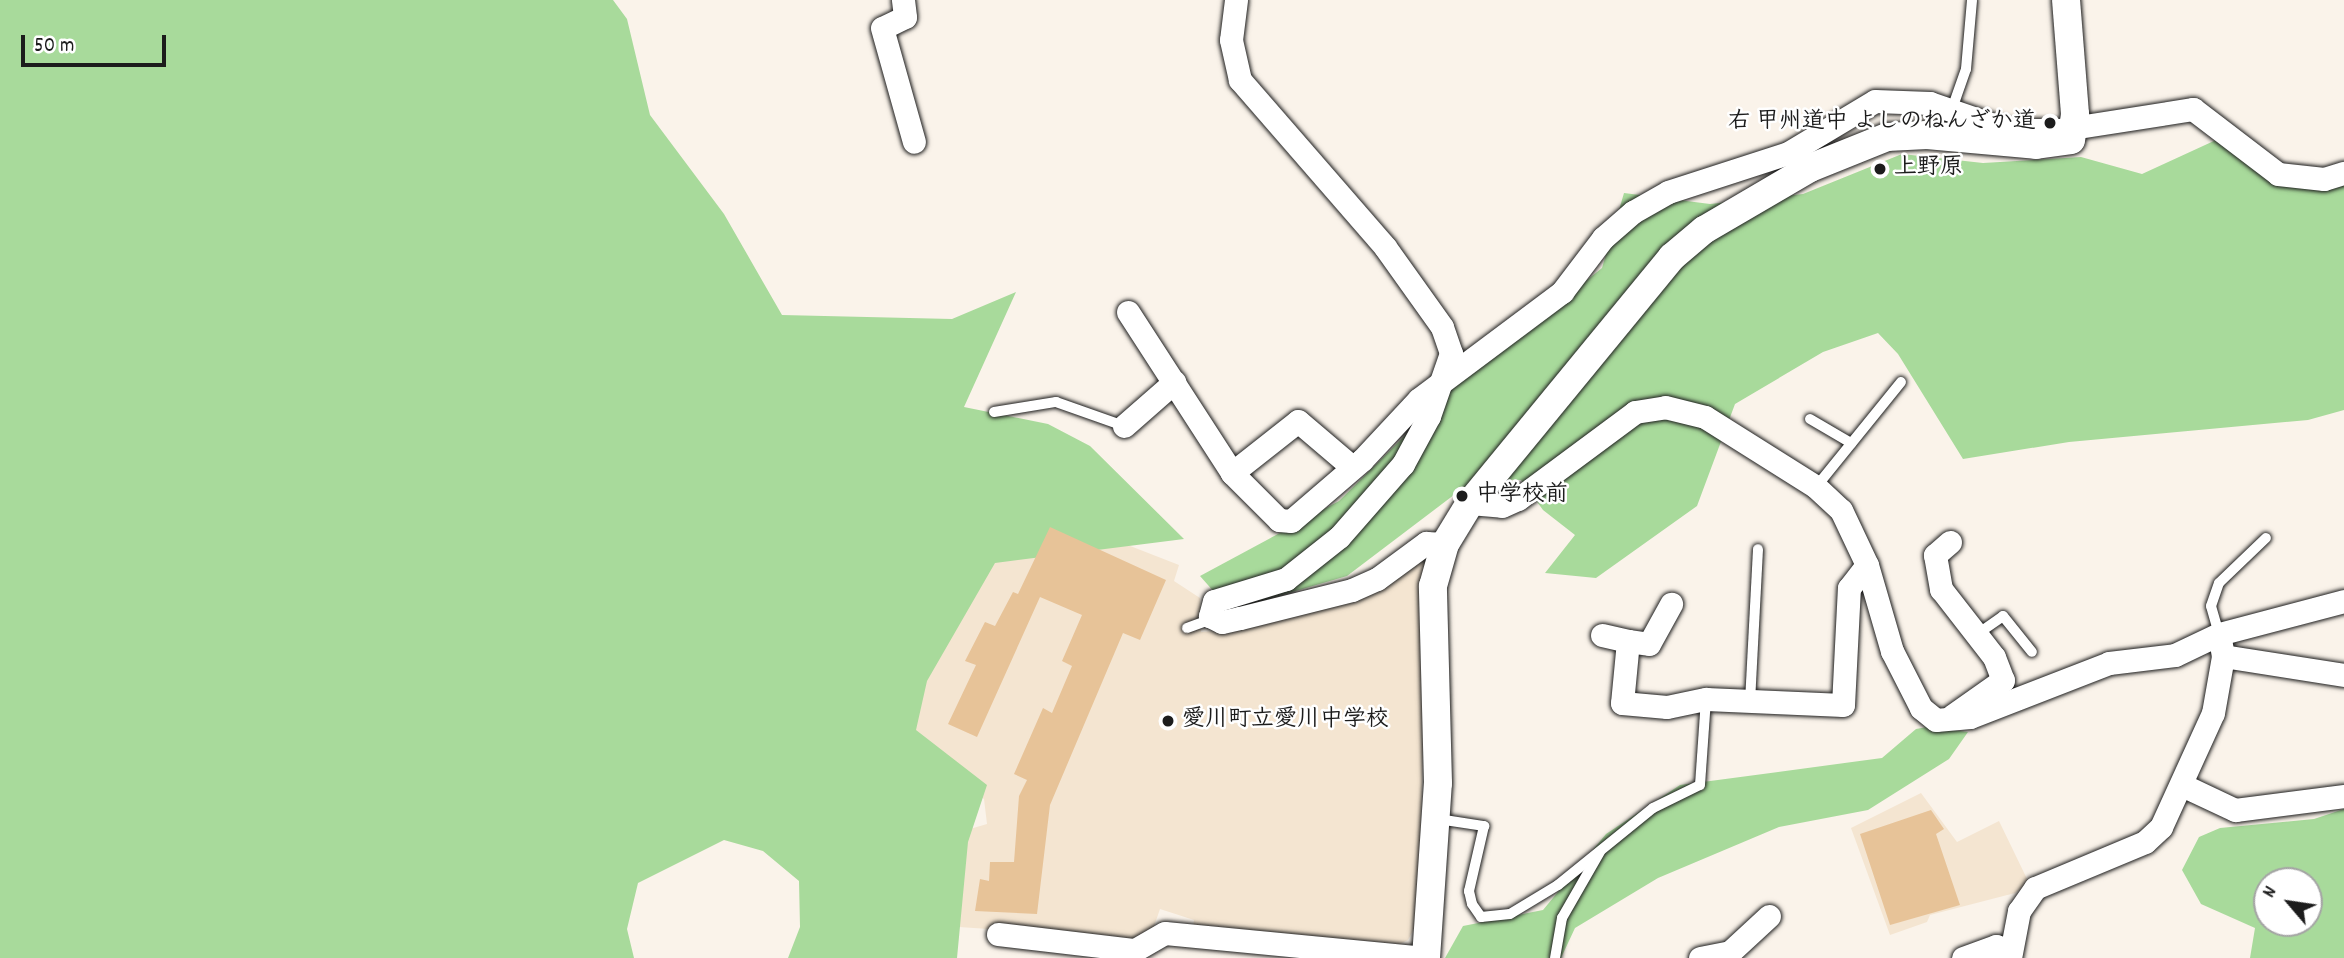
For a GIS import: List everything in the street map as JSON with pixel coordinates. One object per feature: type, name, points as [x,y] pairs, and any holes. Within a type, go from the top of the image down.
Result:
[{"type":"street","points":[[902,0],[905,16],[882,28],[915,142]]},
{"type":"street","points":[[1236,0],[1231,40],[1240,80],[1385,247],[1434,316],[1451,353],[1446,377],[1403,464],[1332,544],[1286,579],[1214,601],[1212,619],[1240,618],[1352,590],[1377,579],[1426,543],[1445,544]]},
{"type":"street","points":[[999,934],[1051,946],[1135,950],[1164,933],[1425,958],[1436,819],[1439,696],[1433,586],[1445,544],[1470,503],[1672,257],[1704,230],[1810,169],[1879,139],[1927,135],[2063,144],[2075,128],[2066,0]]},
{"type":"street","points":[[1128,312],[1232,473],[1279,520],[1291,521],[1446,377],[1562,292],[1603,238],[1653,200],[1788,153],[1875,101],[1909,99],[1952,109],[1999,129],[2075,128],[2193,108],[2278,174],[2324,179],[2344,173]]},
{"type":"street","points":[[1124,426],[1174,382]]},
{"type":"street","points":[[1470,503],[1502,506],[1518,499],[1616,422],[1650,407],[1705,417],[1816,487],[1841,510],[1867,565],[1892,651],[1918,703],[1936,720],[1949,721],[2109,663],[2175,655],[2221,645],[2344,601]]},
{"type":"street","points":[[1232,473],[1298,421],[1352,467]]},
{"type":"street","points":[[1949,721],[2003,680],[1976,635],[1941,589],[1935,555],[1950,542]]},
{"type":"street","points":[[1628,641],[1622,703],[1667,707],[1706,699],[1843,705],[1849,588],[1867,565]]},
{"type":"street","points":[[1602,635],[1649,644],[1671,604]]},
{"type":"street","points":[[2221,645],[2344,675]]},
{"type":"street","points":[[1964,958],[1996,946],[2010,955],[2019,911],[2035,888],[2145,842],[2161,827],[2213,713],[2221,645]]},
{"type":"street","points":[[2182,785],[2235,810],[2344,796]]},
{"type":"street","points":[[1700,958],[1730,952],[1769,916]]},
{"type":"lane","points":[[1952,109],[1966,69],[1972,0]]},
{"type":"lane","points":[[1816,487],[1901,382]]},
{"type":"lane","points":[[994,411],[1056,402],[1124,426]]},
{"type":"lane","points":[[1810,419],[1851,443]]},
{"type":"lane","points":[[2221,645],[2211,607],[2219,583],[2266,538]]},
{"type":"lane","points":[[1751,702],[1758,549]]},
{"type":"lane","points":[[1976,635],[2003,616],[2032,652]]},
{"type":"lane","points":[[1187,628],[1212,619]]},
{"type":"lane","points":[[1436,819],[1484,826],[1469,891],[1481,916],[1493,919],[1532,904],[1653,808],[1700,785],[1706,699]]},
{"type":"lane","points":[[1555,958],[1562,918],[1600,852]]},
{"type":"shaded area","name":"愛川町立愛川中学校","points":[[1025,505],[1179,565],[1174,581],[1200,598],[1201,632],[1226,630],[1427,553],[1419,920],[1408,940],[1400,944],[1193,926],[1194,920],[1160,909],[1151,935],[1138,939],[959,927],[963,831],[987,824],[984,799],[910,749],[914,694]]},
{"type":"shaded area","points":[[1921,793],[1957,842],[1999,821],[2029,883],[2015,893],[1930,915],[1927,922],[1890,935],[1851,828]]},
{"type":"green space","points":[[0,0],[613,0],[627,19],[650,115],[724,214],[782,315],[952,319],[1016,292],[964,407],[1048,424],[1090,446],[1184,539],[995,563],[927,681],[916,730],[987,785],[968,842],[957,958],[788,958],[800,927],[799,881],[763,851],[724,840],[638,883],[627,929],[634,958],[0,958]]},
{"type":"green space","points":[[2216,140],[2275,184],[2344,182],[2344,410],[2308,420],[2069,442],[1963,459],[1898,354],[1878,333],[1823,352],[1735,404],[1697,506],[1596,578],[1545,573],[1575,535],[1543,510],[1521,480],[1475,479],[1347,576],[1230,610],[1200,576],[1339,501],[1457,384],[1602,268],[1624,193],[1710,204],[1803,194],[1902,154],[1983,163],[2081,157],[2142,174]]},
{"type":"green space","points":[[1927,727],[1968,732],[1949,759],[1868,810],[1779,827],[1658,878],[1575,928],[1561,958],[1445,958],[1463,926],[1543,910],[1606,834],[1680,785],[1882,758],[1916,729]]},
{"type":"green space","points":[[2344,809],[2344,958],[2250,958],[2254,937],[2323,937],[2323,867],[2253,867],[2253,927],[2201,904],[2182,870],[2199,837],[2220,828],[2314,819]]},
{"type":"building","points":[[1050,527],[1166,580],[1140,640],[1123,633],[1050,805],[1037,914],[975,911],[980,879],[989,881],[990,862],[1014,862],[1019,796],[1027,780],[1014,774],[1043,708],[1052,713],[1072,666],[1062,661],[1082,615],[1040,597],[977,737],[948,724],[976,665],[965,661],[985,622],[995,626],[1013,592],[1018,594]]},
{"type":"building","points":[[1931,810],[1944,829],[1936,834],[1960,905],[1890,925],[1860,834]]},
{"type":"place","name":"右 甲州道中 よしのねんざか道","points":[[2050,123]]},
{"type":"place","name":"上野原","points":[[1880,169]]},
{"type":"place","name":"中学校前","points":[[1462,496]]},
{"type":"place","name":"愛川町立愛川中学校","points":[[1168,721]]}]
